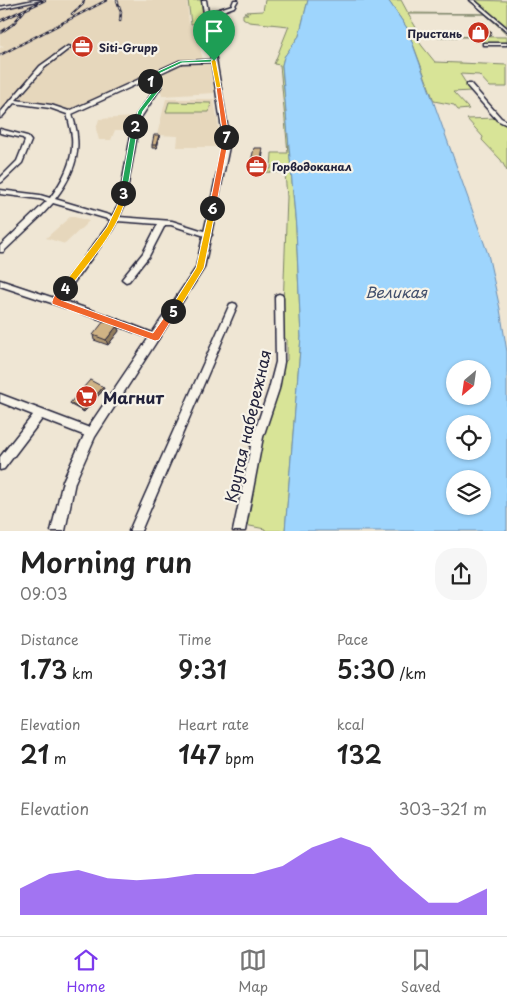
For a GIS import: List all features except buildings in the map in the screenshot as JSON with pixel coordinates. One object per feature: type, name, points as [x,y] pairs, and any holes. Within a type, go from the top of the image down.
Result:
[{"type":"main road","points":[[58,531],[69,481],[91,433],[200,268],[227,142],[204,0]]},
{"type":"street","points":[[0,8],[38,0]]},
{"type":"street","points":[[206,14],[233,6],[236,0]]},
{"type":"street","points":[[472,0],[506,29]]},
{"type":"street","points":[[499,19],[505,21]]},
{"type":"street","points":[[484,44],[507,44]]},
{"type":"street","points":[[0,116],[42,67],[69,47]]},
{"type":"street","points":[[14,101],[50,107],[69,113],[181,62],[214,61]]},
{"type":"street","points":[[55,302],[110,228],[121,206],[136,119],[159,87],[156,83],[144,79]]},
{"type":"street","points":[[469,85],[499,119],[507,123]]},
{"type":"street","points":[[0,250],[51,201],[65,183],[73,164],[75,140],[69,113]]},
{"type":"street","points":[[0,131],[25,137],[28,141],[20,162],[0,181]]},
{"type":"street","points":[[0,192],[40,197],[114,219],[172,223],[208,235]]},
{"type":"street","points":[[126,279],[146,254],[163,222]]},
{"type":"street","points":[[0,283],[155,337]]},
{"type":"street","name":"Крутая набережная","points":[[239,531],[258,437],[274,389],[280,362],[279,297]]},
{"type":"street","points":[[135,531],[233,306]]},
{"type":"street","points":[[0,398],[91,433]]},
{"type":"street","points":[[0,465],[40,412]]},
{"type":"shaded area","points":[[22,0],[187,0],[189,24],[194,25],[203,60],[210,61],[214,93],[162,96],[160,86],[148,78],[72,111],[12,100],[0,113],[0,48],[4,46],[0,45],[0,10],[39,3],[20,2]]},
{"type":"shaded area","points":[[166,99],[214,99],[220,136],[217,147],[177,147],[178,136],[157,135]]},
{"type":"shaded area","points":[[135,117],[131,130],[115,130],[111,140],[99,140],[96,129],[99,119]]},
{"type":"shaded area","points":[[71,216],[89,221],[65,244],[46,238]]},
{"type":"green space","points":[[188,0],[201,0],[204,22],[191,24]]},
{"type":"green space","points":[[265,0],[308,0],[299,36],[284,57],[282,65],[296,228],[301,337],[285,531],[265,531],[265,529],[245,525],[258,457],[282,364],[287,360],[287,340],[282,336],[287,197],[285,173],[264,172],[265,169],[271,169],[272,153],[288,153],[280,65],[274,64],[289,26],[249,22],[243,18],[243,14],[248,14],[244,12],[263,11]]},
{"type":"green space","points":[[388,0],[401,0],[408,13],[486,14],[507,34],[485,14],[408,14],[421,36],[507,37],[507,43],[485,43],[475,37],[416,37],[435,62],[507,65],[507,87],[490,87],[479,75],[460,74],[471,91],[453,92],[469,109],[458,110],[454,105],[434,101],[407,28]]},
{"type":"green space","points":[[475,0],[507,1],[507,27]]},
{"type":"green space","points":[[169,102],[211,103],[209,112],[166,112]]},
{"type":"green space","points":[[496,118],[503,124],[507,124],[507,171],[501,160],[482,140],[483,137],[467,119]]},
{"type":"water","name":"Великая","points":[[308,0],[388,0],[407,28],[488,254],[500,309],[507,352],[507,531],[285,531],[301,337],[296,228],[282,65],[284,57],[299,36]]},
{"type":"railway","points":[[0,21],[45,0]]},
{"type":"railway","points":[[72,14],[83,4],[84,0]]},
{"type":"railway","points":[[0,55],[107,0]]},
{"type":"railway","points":[[117,0],[121,12],[120,21]]},
{"type":"railway","points":[[0,33],[13,24],[24,11]]},
{"type":"place","name":"Пристань","points":[[478,33]]},
{"type":"place","name":"Siti-Grupp","points":[[83,47]]},
{"type":"place","name":"Горводоканал","points":[[256,166]]},
{"type":"place","name":"Магнит","points":[[87,397]]},
{"type":"route","points":[[214,61],[227,142],[200,268],[193,282],[155,337],[55,302],[110,228],[121,206],[136,119],[145,107],[146,102],[159,87],[156,83],[144,79],[181,62],[214,61]]}]
